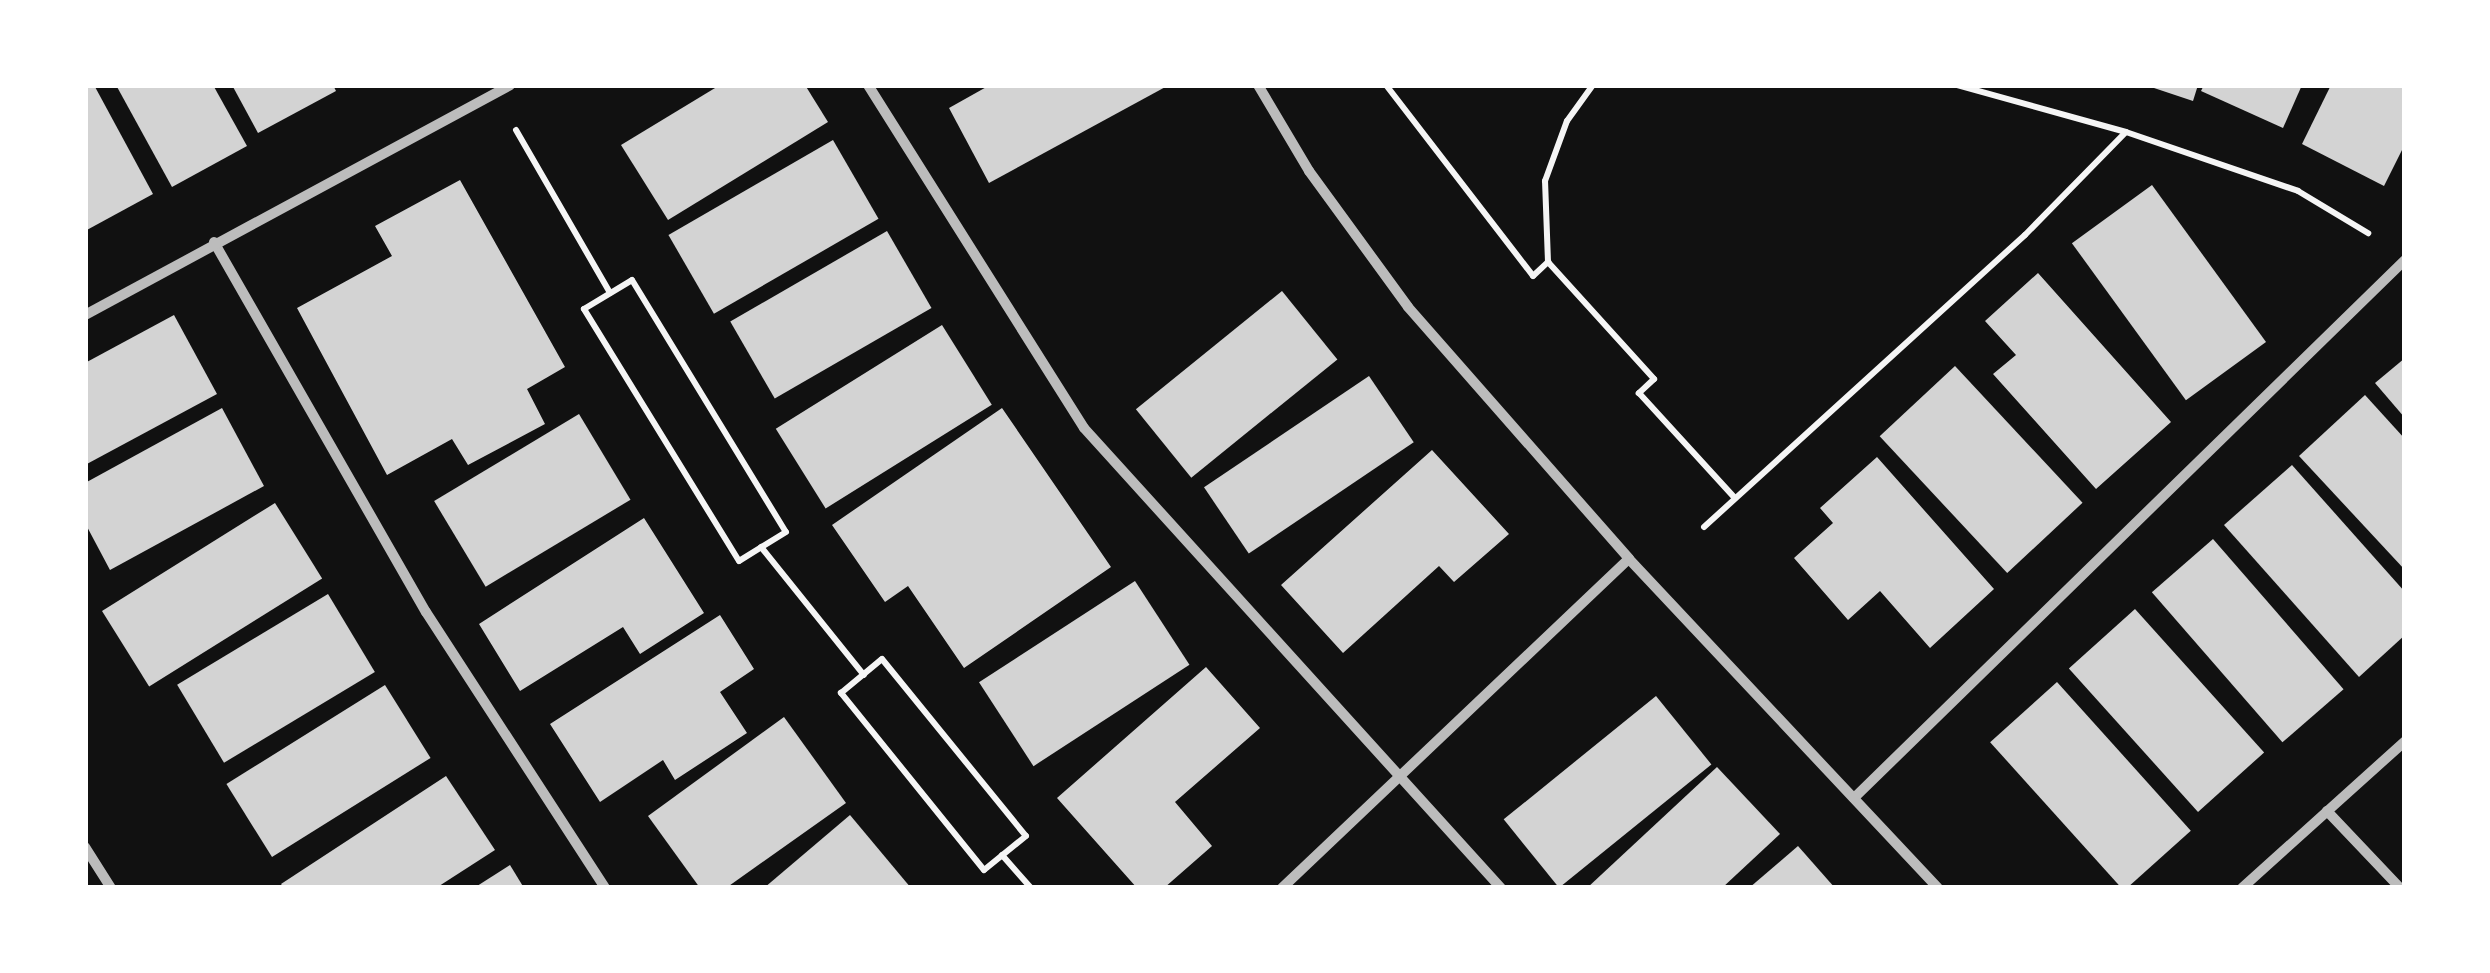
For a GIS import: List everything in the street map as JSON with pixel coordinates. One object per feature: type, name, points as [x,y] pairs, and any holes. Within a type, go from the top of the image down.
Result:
[{"type":"street","points":[[85,316],[214,242],[510,85]]},
{"type":"street","points":[[868,85],[1084,428],[1502,888]]},
{"type":"street","points":[[1258,85],[1309,171],[1408,307],[1628,560],[1938,888]]},
{"type":"street","points":[[214,242],[426,612],[604,888]]},
{"type":"street","points":[[1854,798],[2405,260]]},
{"type":"street","points":[[1282,888],[1628,560]]},
{"type":"street","points":[[2242,888],[2405,740]]},
{"type":"street","points":[[2328,810],[2400,888]]},
{"type":"street","points":[[85,847],[111,888]]},
{"type":"path","points":[[1386,85],[1534,276],[1548,262]]},
{"type":"path","points":[[1593,85],[1567,121],[1545,181],[1548,262],[1654,380],[1639,393],[1735,498]]},
{"type":"path","points":[[1958,85],[2126,132],[2298,191],[2372,235]]},
{"type":"path","points":[[513,125],[610,293]]},
{"type":"path","points":[[1704,528],[2024,235],[2126,132]]},
{"type":"path","points":[[632,280],[786,532],[761,547],[738,561],[584,309],[632,280]]},
{"type":"path","points":[[761,547],[864,675]]},
{"type":"path","points":[[882,660],[1026,836],[1002,855],[984,870],[841,693],[882,660]]},
{"type":"path","points":[[1002,855],[1031,888]]},
{"type":"building","points":[[85,85],[94,85],[153,194],[85,231]]},
{"type":"building","points":[[116,85],[213,85],[247,146],[172,187]]},
{"type":"building","points":[[232,85],[333,85],[336,91],[258,133]]},
{"type":"building","points":[[720,85],[805,85],[828,122],[668,220],[621,145]]},
{"type":"building","points":[[990,85],[1169,85],[989,183],[949,108]]},
{"type":"building","points":[[2145,85],[2198,85],[2193,101]]},
{"type":"building","points":[[2204,85],[2302,85],[2283,128],[2201,91]]},
{"type":"building","points":[[2331,85],[2405,85],[2405,144],[2384,186],[2302,144]]},
{"type":"building","points":[[833,140],[878,219],[714,314],[668,235]]},
{"type":"building","points":[[460,180],[565,367],[527,389],[545,424],[468,465],[452,439],[387,475],[297,308],[392,256],[375,226]]},
{"type":"building","points":[[2152,185],[2266,342],[2186,400],[2072,243]]},
{"type":"building","points":[[887,231],[932,308],[775,399],[730,322]]},
{"type":"building","points":[[2038,273],[2171,422],[2096,489],[1993,374],[2016,355],[1985,321]]},
{"type":"building","points":[[1282,291],[1337,359],[1191,478],[1136,409]]},
{"type":"building","points":[[174,315],[217,394],[85,465],[85,363]]},
{"type":"building","points":[[942,325],[992,405],[826,509],[776,429]]},
{"type":"building","points":[[2405,358],[2405,418],[2375,383]]},
{"type":"building","points":[[1955,366],[2083,503],[2007,573],[1880,436]]},
{"type":"building","points":[[1369,376],[1414,442],[1249,554],[1204,487]]},
{"type":"building","points":[[2365,395],[2405,439],[2405,570],[2299,456]]},
{"type":"building","points":[[222,408],[264,486],[110,570],[85,523],[85,483]]},
{"type":"building","points":[[1002,408],[1111,567],[964,668],[908,586],[885,602],[832,525]]},
{"type":"building","points":[[579,414],[631,500],[486,587],[434,501]]},
{"type":"building","points":[[1432,450],[1509,534],[1454,582],[1439,566],[1343,653],[1281,585]]},
{"type":"building","points":[[1877,457],[1994,589],[1930,648],[1880,591],[1848,620],[1794,558],[1833,523],[1820,508]]},
{"type":"building","points":[[2292,465],[2405,592],[2405,635],[2359,677],[2224,525]]},
{"type":"building","points":[[275,503],[322,578],[149,687],[102,611]]},
{"type":"building","points":[[644,518],[704,613],[640,654],[623,627],[520,691],[479,624]]},
{"type":"building","points":[[2213,539],[2344,689],[2282,742],[2152,592]]},
{"type":"building","points":[[1135,581],[1189,665],[1033,766],[979,682]]},
{"type":"building","points":[[328,594],[375,672],[224,763],[177,685]]},
{"type":"building","points":[[2135,609],[2264,752],[2198,812],[2069,669]]},
{"type":"building","points":[[720,615],[754,669],[720,692],[747,733],[675,780],[663,760],[600,802],[550,724]]},
{"type":"building","points":[[1206,667],[1260,728],[1175,802],[1212,846],[1164,888],[1137,888],[1057,798]]},
{"type":"building","points":[[2057,682],[2191,831],[2127,888],[2121,888],[1990,742]]},
{"type":"building","points":[[385,685],[431,758],[272,857],[226,784]]},
{"type":"building","points":[[1656,696],[1711,764],[1559,888],[1504,819]]},
{"type":"building","points":[[784,717],[846,803],[726,888],[700,888],[648,816]]},
{"type":"building","points":[[1717,767],[1780,834],[1722,888],[1587,888]]},
{"type":"building","points":[[446,776],[495,850],[436,888],[284,888],[281,884]]},
{"type":"building","points":[[850,815],[911,888],[764,888]]},
{"type":"building","points":[[1798,846],[1835,888],[1749,888]]},
{"type":"building","points":[[510,865],[524,888],[474,888]]}]
